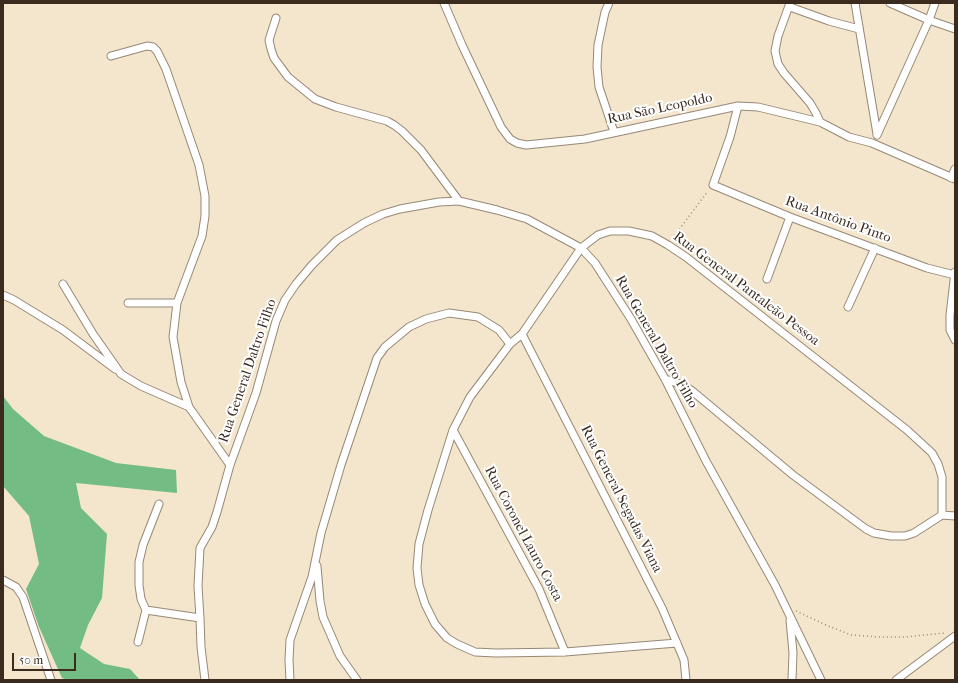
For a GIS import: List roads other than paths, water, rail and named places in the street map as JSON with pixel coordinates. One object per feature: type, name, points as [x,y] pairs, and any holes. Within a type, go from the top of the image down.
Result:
[{"type":"street","name":"Rua São Leopoldo","points":[[444,3],[488,103],[501,127],[510,139],[526,145],[585,139],[738,106],[758,108],[820,122],[849,137],[872,143],[953,179]]},
{"type":"street","points":[[609,3],[605,12],[598,45],[597,67],[599,87],[614,132]]},
{"type":"street","points":[[855,3],[877,135]]},
{"type":"street","points":[[890,3],[929,20],[955,29]]},
{"type":"street","points":[[872,143],[929,20],[935,3]]},
{"type":"street","points":[[820,122],[810,103],[778,64],[775,52],[778,36],[790,5],[829,21],[859,29]]},
{"type":"street","points":[[276,18],[269,40],[274,58],[288,77],[315,99],[336,107],[387,121],[394,125],[421,150],[459,201]]},
{"type":"street","points":[[111,56],[147,46],[153,47],[157,51],[166,70],[199,165],[205,196],[205,216],[202,236],[177,303],[173,336],[181,382],[189,408],[230,465]]},
{"type":"street","name":"Rua Antônio Pinto","points":[[738,106],[730,137],[713,184],[790,217],[927,268],[954,274]]},
{"type":"street","points":[[953,179],[955,169]]},
{"type":"street","name":"Rua General Daltro Filho","points":[[205,680],[201,647],[198,586],[200,548],[214,522],[230,465],[256,393],[276,321],[285,300],[312,265],[337,240],[349,232],[382,214],[439,202],[459,201],[527,219],[581,248],[595,263],[631,319],[665,379],[706,461],[785,606],[821,680]]},
{"type":"street","points":[[767,279],[790,217]]},
{"type":"street","name":"Rua General Pantaleão Pessoa","points":[[677,643],[565,652],[475,652],[447,638],[435,624],[425,604],[419,585],[417,568],[420,544],[428,510],[453,430],[470,397],[510,344],[522,334],[581,248],[598,235],[610,231],[629,231],[652,236],[668,244],[907,430],[932,453],[938,464],[942,477],[942,515]]},
{"type":"street","points":[[848,307],[875,248]]},
{"type":"street","points":[[954,274],[950,330],[955,340]]},
{"type":"street","points":[[63,284],[93,334],[121,374]]},
{"type":"street","points":[[3,295],[14,300],[63,330],[121,374],[141,386],[189,408]]},
{"type":"street","points":[[128,303],[177,303]]},
{"type":"street","points":[[290,680],[290,640],[312,577],[321,533],[341,465],[377,358],[385,347],[409,327],[426,319],[448,313],[478,316],[499,330],[510,344]]},
{"type":"street","name":"Rua General Segadas Viana","points":[[522,334],[662,608],[684,660],[686,680]]},
{"type":"street","points":[[665,379],[680,384],[690,390],[794,475],[866,529],[874,533],[891,536],[905,536],[914,533],[942,515],[955,516]]},
{"type":"street","name":"Rua Coronel Lauro Costa","points":[[453,430],[539,589],[565,652]]},
{"type":"street","points":[[138,642],[146,610],[141,599],[139,562],[159,504]]},
{"type":"street","points":[[316,559],[323,617],[340,656],[356,680]]},
{"type":"street","points":[[3,580],[16,587],[23,597],[51,680]]},
{"type":"street","points":[[146,610],[200,618]]},
{"type":"street","points":[[790,616],[793,653],[792,680]]},
{"type":"street","points":[[896,680],[952,634]]}]
